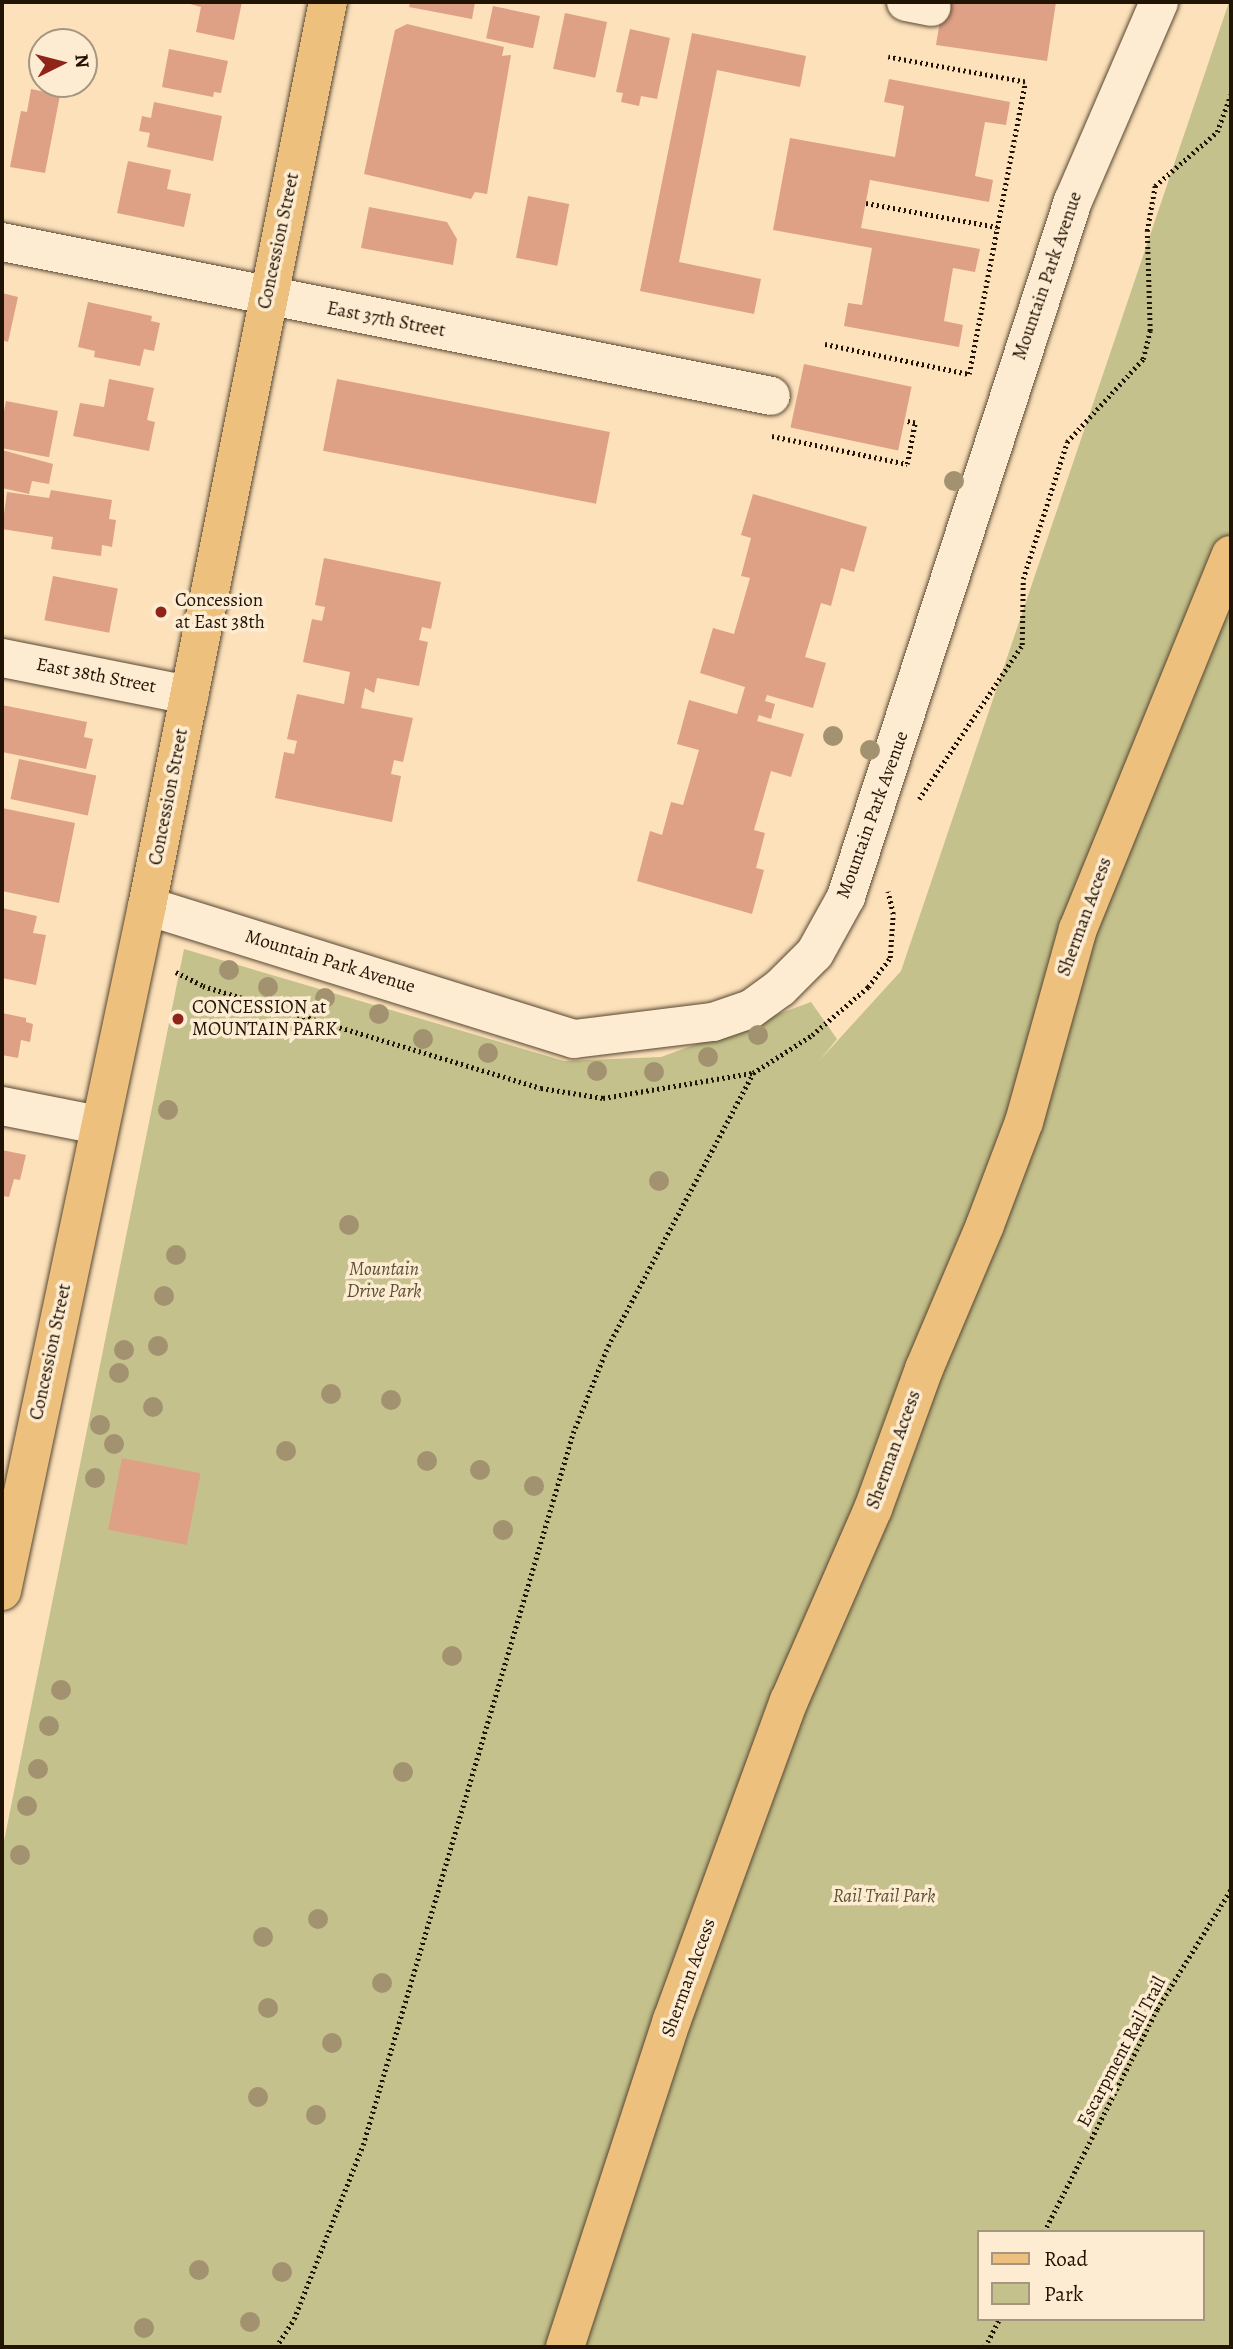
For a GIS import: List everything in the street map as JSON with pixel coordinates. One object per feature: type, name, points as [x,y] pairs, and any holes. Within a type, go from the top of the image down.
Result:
[{"type":"main road","name":"Concession Street","points":[[4,1570],[147,906],[328,2]]},
{"type":"main road","name":"Sherman Access","points":[[565,2347],[672,2020],[789,1701],[873,1509],[985,1225],[1024,1122],[1078,929],[1231,555]]},
{"type":"street","name":"Mountain Park Avenue","points":[[147,906],[574,1039],[713,1022],[751,1009],[780,988],[816,953],[846,897],[912,707],[995,430],[1073,201],[1159,2]]},
{"type":"street","name":"East 37th Street","points":[[2,242],[771,396]]},
{"type":"street","name":"East 38th Street","points":[[2,658],[190,695]]},
{"type":"street","points":[[2,1106],[99,1125]]},
{"type":"path","points":[[825,344],[969,374],[1025,82],[888,57]]},
{"type":"path","points":[[914,806],[966,735],[1022,645],[1023,579],[1067,442],[1143,359],[1150,331],[1147,230],[1155,186],[1217,132],[1231,94]]},
{"type":"path","points":[[866,203],[997,227]]},
{"type":"path","points":[[772,436],[907,464],[915,423],[905,421]]},
{"type":"path","points":[[176,972],[203,986],[541,1088],[603,1098],[753,1073],[812,1035],[868,987],[890,958],[893,914],[886,879]]},
{"type":"path","points":[[276,2347],[294,2319],[363,2145],[573,1433],[608,1346],[753,1073]]},
{"type":"path","name":"Escarpment Rail Trail","points":[[1045,2230],[1157,2009],[1231,1889]]},
{"type":"path","points":[[985,2347],[998,2321]]},
{"type":"green space","name":"Rail Trail Park","points":[[1229,2],[1231,2347],[2,2347],[2,1851],[184,949],[564,1061],[661,1057],[811,1002],[837,1039],[819,1061],[901,971]]},
{"type":"building","points":[[183,2],[242,2],[234,40],[196,32],[201,7]]},
{"type":"building","points":[[410,2],[475,2],[472,19],[409,7]]},
{"type":"building","points":[[943,2],[1056,2],[1047,61],[936,45]]},
{"type":"building","points":[[493,6],[540,16],[533,48],[486,38]]},
{"type":"building","points":[[565,13],[607,22],[595,78],[553,69]]},
{"type":"building","points":[[407,24],[504,47],[502,56],[511,55],[487,194],[475,192],[471,199],[364,174],[395,30]]},
{"type":"building","points":[[630,29],[670,38],[657,99],[641,96],[639,106],[621,102],[623,93],[616,92]]},
{"type":"building","points":[[692,33],[806,56],[800,87],[717,70],[679,262],[761,279],[754,314],[640,291]]},
{"type":"building","points":[[169,49],[228,61],[221,93],[214,92],[213,97],[162,87]]},
{"type":"building","points":[[889,79],[1010,102],[1006,125],[985,122],[975,176],[993,180],[989,202],[870,180],[861,228],[980,249],[975,272],[953,268],[944,321],[963,325],[959,347],[844,326],[848,303],[862,305],[872,248],[773,230],[790,138],[895,157],[904,106],[884,102]]},
{"type":"building","points":[[29,98],[59,98],[45,173],[10,167],[21,111],[27,112]]},
{"type":"building","points":[[154,102],[222,116],[213,161],[147,147],[150,133],[139,131],[142,116],[151,118]]},
{"type":"building","points":[[128,161],[171,170],[167,189],[191,194],[184,227],[117,213]]},
{"type":"building","points":[[528,196],[569,204],[557,266],[516,258]]},
{"type":"building","points":[[369,207],[447,222],[457,239],[453,265],[361,248]]},
{"type":"building","points":[[2,293],[18,297],[8,342],[2,340]]},
{"type":"building","points":[[88,302],[152,316],[151,321],[160,323],[154,351],[144,349],[140,366],[94,357],[95,351],[78,347]]},
{"type":"building","points":[[804,364],[912,387],[898,450],[790,428]]},
{"type":"building","points":[[109,379],[154,388],[147,420],[155,422],[149,451],[73,436],[80,403],[104,407]]},
{"type":"building","points":[[337,379],[610,432],[596,504],[323,451]]},
{"type":"building","points":[[6,401],[58,411],[49,457],[2,448],[2,422]]},
{"type":"building","points":[[2,450],[53,464],[49,484],[32,481],[29,494],[2,488]]},
{"type":"building","points":[[51,490],[112,500],[109,519],[116,520],[112,547],[102,545],[101,556],[51,549],[53,537],[2,529],[7,492],[49,498]]},
{"type":"building","points":[[753,494],[867,527],[854,572],[841,568],[831,606],[821,603],[805,657],[826,663],[813,708],[767,695],[765,701],[775,704],[771,719],[759,715],[757,721],[804,734],[791,777],[771,771],[754,830],[765,833],[756,868],[764,870],[752,914],[637,881],[650,831],[662,835],[671,802],[683,805],[699,750],[677,744],[689,700],[737,714],[745,687],[700,673],[713,628],[734,634],[750,578],[741,576],[751,538],[741,535]]},
{"type":"building","points":[[324,558],[441,582],[431,629],[422,627],[419,640],[428,642],[419,686],[377,678],[374,693],[365,688],[361,708],[413,718],[403,762],[394,760],[391,774],[401,776],[392,822],[275,798],[284,752],[294,754],[297,741],[287,739],[297,694],[344,704],[350,672],[303,662],[312,619],[322,621],[325,607],[315,605]]},
{"type":"building","points":[[53,576],[118,589],[109,633],[44,620]]},
{"type":"building","points":[[2,705],[87,722],[84,737],[93,739],[86,769],[2,752]]},
{"type":"building","points":[[19,759],[96,775],[88,816],[10,799]]},
{"type":"building","points":[[2,808],[75,823],[59,903],[2,891]]},
{"type":"building","points":[[2,908],[37,916],[33,933],[46,935],[36,985],[2,978]]},
{"type":"building","points":[[2,1013],[26,1018],[26,1022],[33,1024],[30,1042],[21,1040],[18,1058],[2,1055]]},
{"type":"building","points":[[2,1150],[26,1155],[20,1180],[14,1179],[9,1197],[2,1196]]},
{"type":"building","points":[[122,1458],[201,1473],[187,1545],[108,1530]]},
{"type":"place","name":"Concession at East 38th","points":[[161,612]]},
{"type":"place","name":"CONCESSION at MOUNTAIN PARK","points":[[178,1019]]},
{"type":"park label","name":"Mountain Drive Park","points":[[384,1281]]}]
